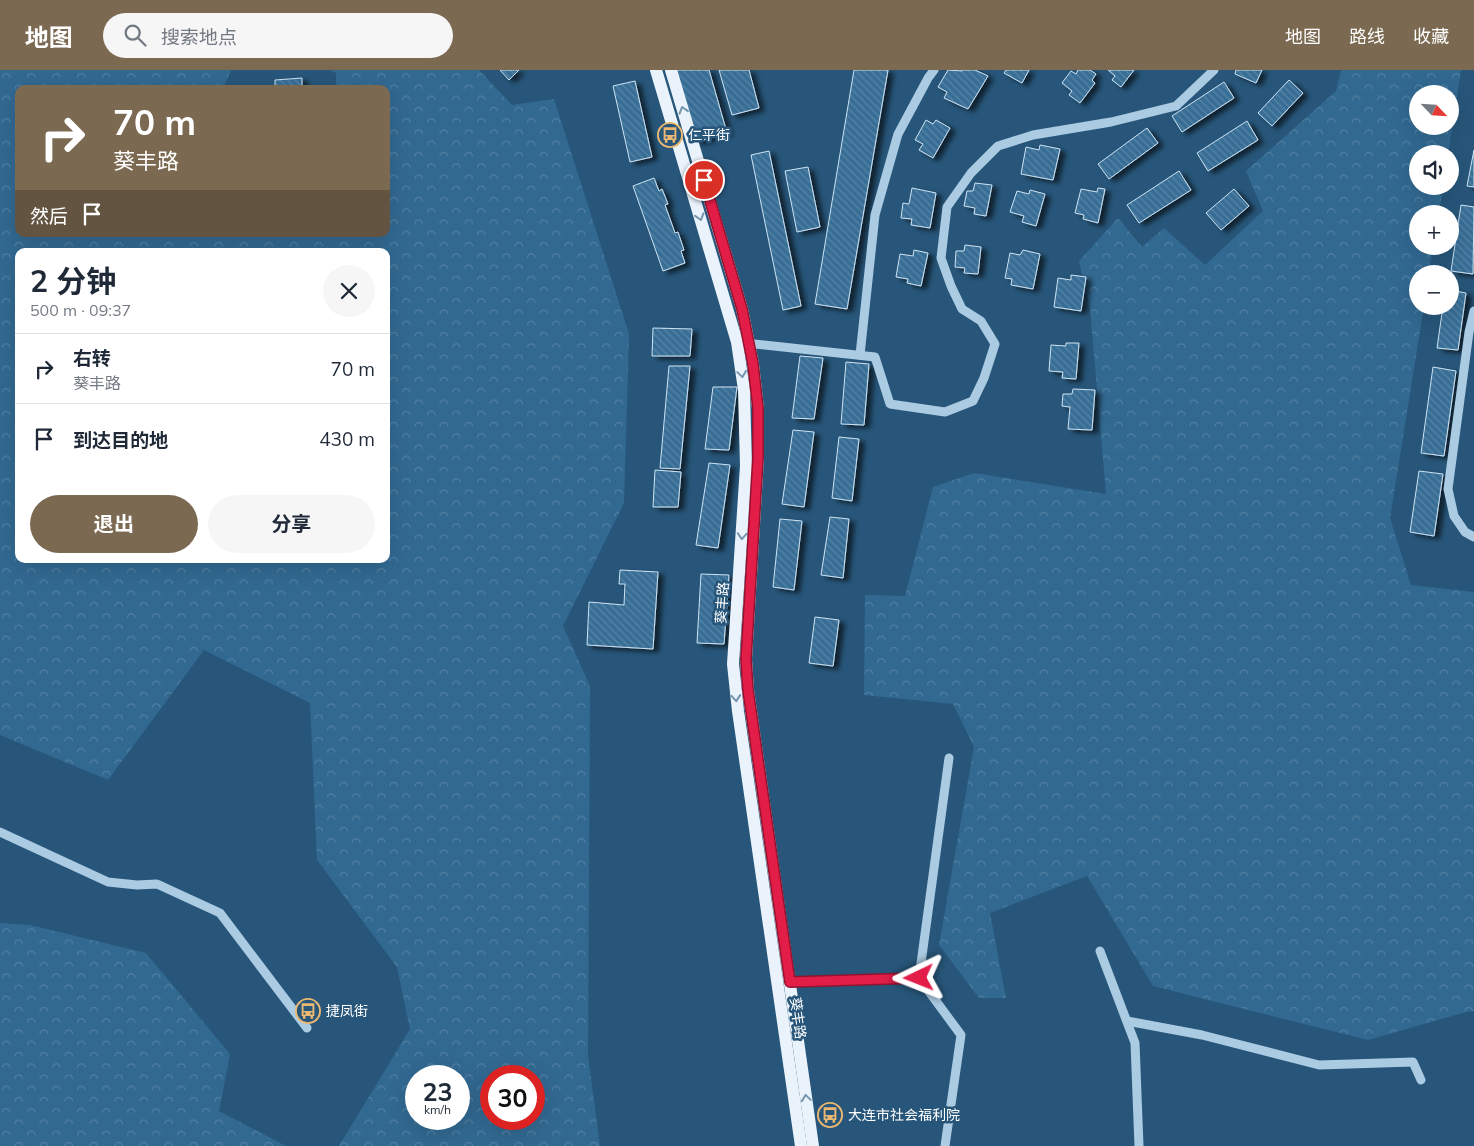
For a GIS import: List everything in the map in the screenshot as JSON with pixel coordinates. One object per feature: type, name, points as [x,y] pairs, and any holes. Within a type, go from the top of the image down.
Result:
[{"type":"main road","name":"葵丰路","points":[[656,70],[743,342],[753,364],[758,408],[758,458],[746,659],[748,690],[813,1146]]},
{"type":"main road","name":"葵丰路","points":[[671,70],[742,309],[746,466],[733,664],[738,711],[801,1146]]},
{"type":"street","points":[[860,355],[875,215],[898,134],[934,70]]},
{"type":"street","points":[[743,342],[875,357],[890,404],[945,412],[973,401],[984,378],[995,344],[981,321],[962,309],[941,258],[947,207],[971,173],[998,146],[1006,143],[1032,135],[1111,122],[1176,106],[1214,70]]},
{"type":"street","points":[[1474,311],[1448,489],[1454,516],[1465,532],[1474,537]]},
{"type":"street","points":[[945,1146],[961,1035],[919,978],[949,758]]},
{"type":"street","points":[[0,832],[108,882],[137,885],[157,884],[220,913],[307,1028]]},
{"type":"street","points":[[1100,951],[1136,1043],[1138,1146]]},
{"type":"street","points":[[790,982],[919,978]]},
{"type":"street","points":[[1127,1021],[1202,1035],[1319,1065],[1414,1062],[1421,1080]]},
{"type":"green space","points":[[0,70],[231,70],[225,85],[15,85],[15,237],[390,237],[390,85],[336,85],[336,73],[330,70],[479,70],[512,105],[554,99],[629,334],[624,503],[563,626],[590,686],[588,1056],[600,1146],[339,1146],[410,1029],[397,967],[317,860],[310,703],[204,650],[108,780],[0,735]]},
{"type":"green space","points":[[1341,70],[1461,70],[1459,85],[1409,85],[1409,135],[1451,135],[1449,145],[1409,145],[1409,195],[1442,195],[1440,205],[1409,205],[1409,255],[1432,255],[1430,265],[1409,265],[1409,315],[1423,315],[1390,518],[1411,585],[1474,592],[1474,1011],[1368,1040],[1153,986],[1087,876],[990,913],[1006,998],[979,998],[939,945],[974,747],[953,704],[864,695],[865,595],[905,596],[933,487],[974,473],[1106,494],[1090,308],[1079,261],[1118,218],[1142,247],[1164,228],[1205,265],[1263,211],[1246,171],[1336,91]]},
{"type":"green space","points":[[0,923],[30,925],[146,953],[230,1054],[219,1111],[286,1146],[0,1146]]},
{"type":"building","points":[[500,70],[519,70],[509,80]]},
{"type":"building","points":[[676,70],[709,70],[727,133],[697,142]]},
{"type":"building","points":[[719,70],[749,70],[759,108],[732,115]]},
{"type":"building","points":[[854,70],[888,70],[847,309],[815,304]]},
{"type":"building","points":[[948,70],[975,70],[988,76],[968,109],[944,98],[947,92],[938,87]]},
{"type":"building","points":[[1006,70],[1029,70],[1022,83],[1004,73]]},
{"type":"building","points":[[1078,70],[1090,70],[1096,74],[1092,80],[1095,83],[1080,103],[1069,95],[1072,91],[1062,83],[1071,71],[1076,74]]},
{"type":"building","points":[[1108,70],[1134,70],[1121,87],[1112,80],[1115,76]]},
{"type":"building","points":[[1236,70],[1262,70],[1256,83],[1235,74]]},
{"type":"building","points":[[302,78],[302,85],[275,85],[275,80]]},
{"type":"building","points":[[1289,80],[1303,93],[1272,126],[1258,113]]},
{"type":"building","points":[[635,81],[652,157],[630,162],[613,86]]},
{"type":"building","points":[[1224,82],[1234,98],[1182,132],[1172,116]]},
{"type":"building","points":[[926,120],[933,124],[936,120],[950,128],[933,158],[919,150],[923,144],[915,140]]},
{"type":"building","points":[[1247,121],[1258,140],[1208,171],[1197,153]]},
{"type":"building","points":[[1147,128],[1158,143],[1109,179],[1098,164]]},
{"type":"building","points":[[1040,145],[1060,149],[1053,180],[1021,174],[1026,147],[1039,150]]},
{"type":"building","points":[[1474,150],[1474,187],[1467,186]]},
{"type":"building","points":[[769,151],[801,306],[783,310],[751,155]]},
{"type":"building","points":[[808,167],[820,227],[797,232],[785,171]]},
{"type":"building","points":[[1179,171],[1191,190],[1139,223],[1127,205]]},
{"type":"building","points":[[654,178],[659,191],[662,189],[668,204],[665,205],[675,233],[678,232],[684,250],[681,251],[685,263],[663,271],[633,186]]},
{"type":"building","points":[[975,183],[992,185],[986,216],[974,214],[975,208],[964,206],[967,191],[973,191]]},
{"type":"building","points":[[912,188],[936,193],[930,228],[911,225],[912,219],[901,218],[903,203],[909,204]]},
{"type":"building","points":[[1098,188],[1105,189],[1098,223],[1083,219],[1084,215],[1075,213],[1081,189],[1097,192]]},
{"type":"building","points":[[1234,189],[1249,206],[1221,230],[1206,213]]},
{"type":"building","points":[[1030,190],[1045,194],[1036,226],[1022,222],[1024,216],[1010,212],[1017,191],[1029,194]]},
{"type":"building","points":[[1461,205],[1474,207],[1473,274],[1459,272],[1459,265],[1452,265],[1453,255],[1459,255]]},
{"type":"building","points":[[965,245],[981,247],[978,274],[964,273],[965,268],[955,267],[956,251],[964,251]]},
{"type":"building","points":[[914,250],[928,253],[921,286],[907,283],[908,279],[896,277],[900,254],[913,256]]},
{"type":"building","points":[[1023,250],[1040,254],[1033,289],[1011,285],[1012,279],[1005,278],[1010,253],[1020,255]]},
{"type":"building","points":[[1071,275],[1086,277],[1081,311],[1054,307],[1058,278],[1071,280]]},
{"type":"building","points":[[1459,292],[1466,293],[1458,350],[1437,348],[1442,315],[1459,315]]},
{"type":"building","points":[[653,328],[692,329],[690,356],[652,356]]},
{"type":"building","points":[[1066,343],[1079,343],[1076,379],[1062,378],[1063,372],[1049,371],[1051,345],[1066,346]]},
{"type":"building","points":[[800,356],[823,358],[814,419],[792,418]]},
{"type":"building","points":[[846,362],[869,364],[864,425],[841,424]]},
{"type":"building","points":[[669,366],[690,366],[680,469],[660,468]]},
{"type":"building","points":[[1433,367],[1456,371],[1444,456],[1421,453]]},
{"type":"building","points":[[713,387],[737,387],[729,450],[705,449]]},
{"type":"building","points":[[1073,389],[1095,390],[1092,430],[1068,429],[1070,407],[1062,406],[1063,394],[1072,394]]},
{"type":"building","points":[[793,430],[814,432],[804,507],[782,504]]},
{"type":"building","points":[[839,437],[859,439],[852,501],[832,498]]},
{"type":"building","points":[[709,463],[730,465],[718,548],[696,545]]},
{"type":"building","points":[[655,470],[681,472],[678,507],[653,507]]},
{"type":"building","points":[[1419,471],[1443,474],[1434,536],[1410,532]]},
{"type":"building","points":[[830,517],[849,519],[843,578],[821,575]]},
{"type":"building","points":[[780,519],[802,521],[794,590],[773,587]]},
{"type":"building","points":[[620,570],[658,572],[653,649],[587,645],[589,602],[624,605],[625,584],[619,584]]},
{"type":"building","points":[[701,574],[729,575],[724,644],[697,643]]},
{"type":"building","points":[[815,617],[839,620],[833,666],[809,663]]},
{"type":"place","name":"仁平街","points":[[670,135]]},
{"type":"place","name":"捷凤街","points":[[308,1011]]},
{"type":"place","name":"大连市社会福利院","points":[[830,1115]]},
{"type":"route","points":[[704,180],[742,309],[753,364],[758,408],[758,458],[746,659],[748,690],[790,982],[919,978]]}]
